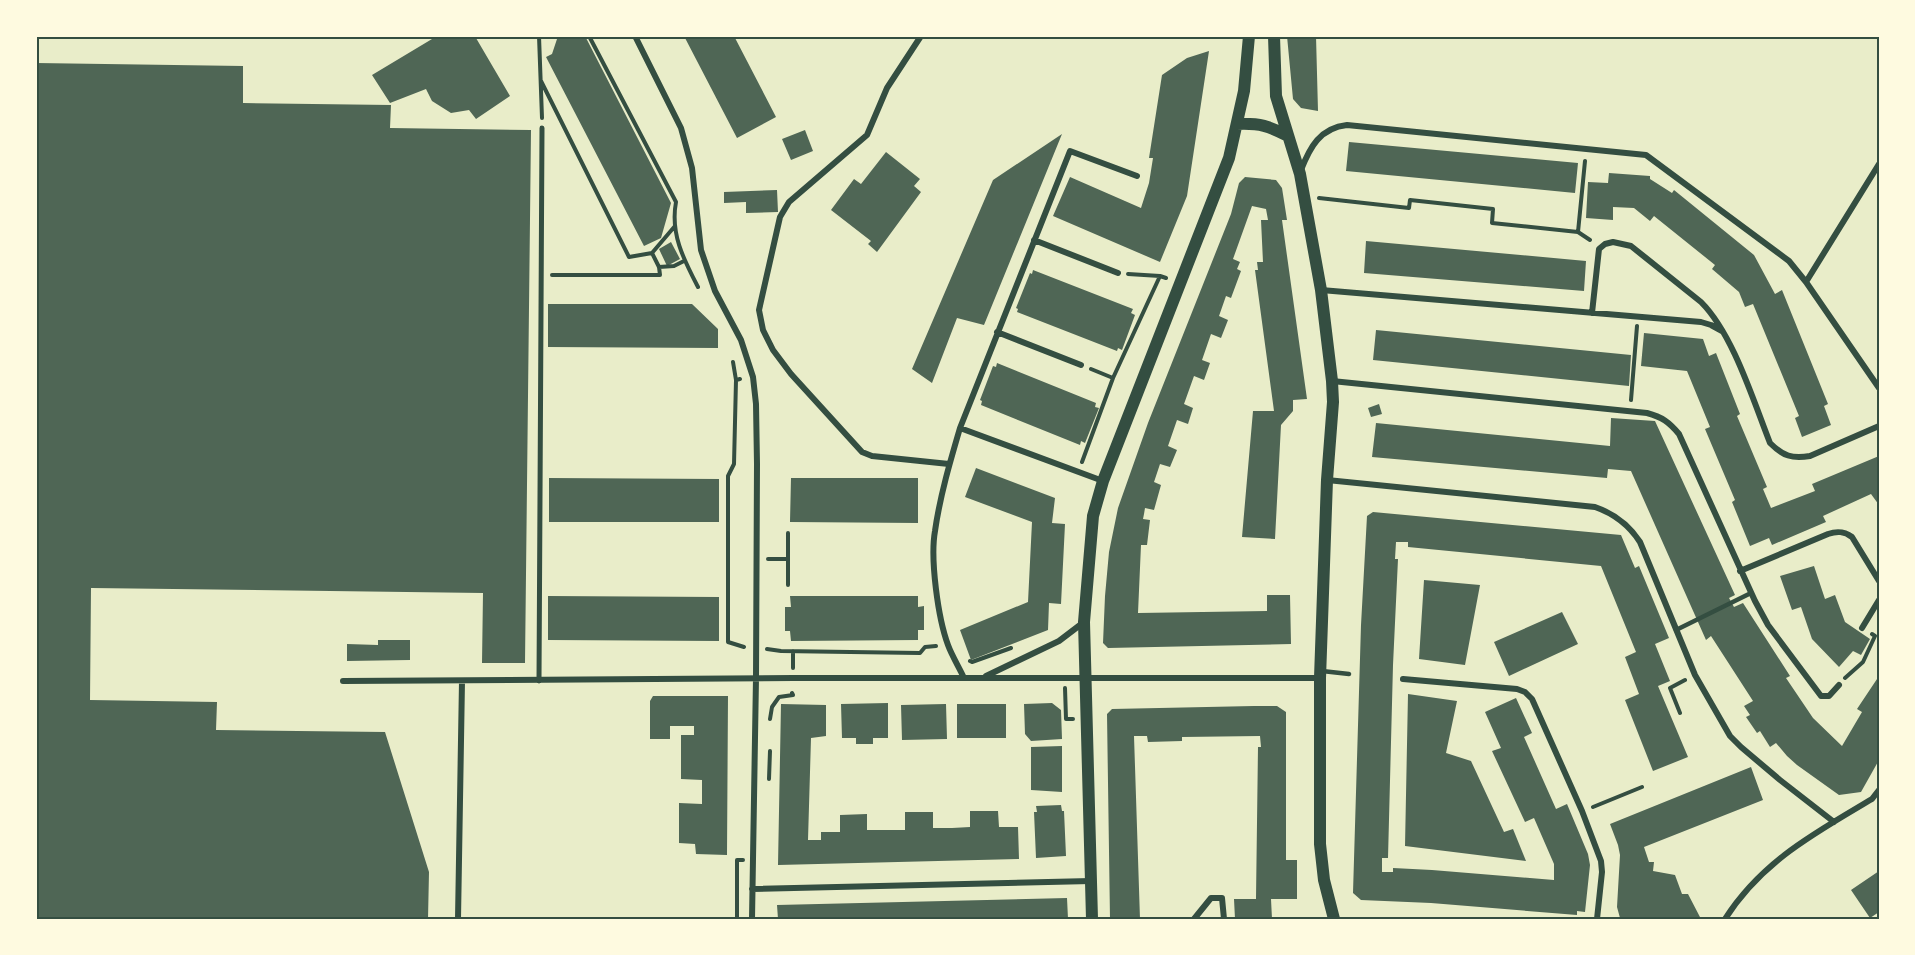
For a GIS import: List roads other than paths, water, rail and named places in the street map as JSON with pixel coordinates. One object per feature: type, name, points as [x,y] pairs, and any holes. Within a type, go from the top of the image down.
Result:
[{"type":"main road","points":[[1092,919],[1084,622],[1093,516],[1103,482],[1229,158],[1244,91],[1250,36]]},
{"type":"main road","points":[[1274,36],[1276,96],[1300,174],[1321,290],[1332,381],[1333,402],[1327,480],[1320,675],[1320,844],[1324,880],[1334,919]]},
{"type":"main road","points":[[1237,124],[1256,123],[1269,126],[1288,136]]},
{"type":"street","points":[[635,36],[681,128],[692,168],[701,250],[715,291],[741,340],[753,377],[756,404],[756,678],[752,919]]},
{"type":"street","points":[[921,36],[887,88],[867,135],[789,202],[780,217],[759,310],[763,330],[773,350],[791,374],[862,452],[872,456],[949,464]]},
{"type":"street","points":[[1300,174],[1317,139],[1335,126],[1347,124],[1646,155],[1789,261],[1879,388]]},
{"type":"street","points":[[539,681],[542,128]]},
{"type":"street","points":[[964,678],[948,644],[935,584],[934,533],[949,464],[960,428],[1070,151],[1137,176]]},
{"type":"street","points":[[1806,282],[1879,164]]},
{"type":"street","points":[[1034,240],[1118,273]]},
{"type":"street","points":[[1592,313],[1599,249],[1613,242],[1630,246],[1711,312],[1724,333],[1770,443],[1787,457],[1810,456],[1879,426]]},
{"type":"street","points":[[1321,290],[1701,322],[1724,333]]},
{"type":"street","points":[[997,332],[1081,365]]},
{"type":"street","points":[[1332,381],[1661,416],[1679,434],[1740,571],[1768,625],[1821,696],[1829,696],[1839,685]]},
{"type":"street","points":[[960,428],[1103,482]]},
{"type":"street","points":[[1327,480],[1584,506],[1603,510],[1625,524],[1640,542],[1695,675],[1723,725],[1736,742],[1834,822]]},
{"type":"street","points":[[1740,571],[1836,532],[1845,532],[1852,537],[1879,581]]},
{"type":"street","points":[[1862,628],[1879,600]]},
{"type":"street","points":[[983,678],[1059,641],[1084,622]]},
{"type":"street","points":[[343,681],[756,678],[1085,679],[1320,675]]},
{"type":"street","points":[[1403,679],[1517,688],[1525,692],[1538,708],[1601,861],[1597,919]]},
{"type":"street","points":[[458,919],[462,681]]},
{"type":"street","points":[[1725,919],[1745,892],[1774,862],[1872,799],[1879,790]]},
{"type":"street","points":[[752,889],[1090,881]]},
{"type":"street","points":[[1194,919],[1211,898],[1222,898],[1224,919]]},
{"type":"lane","points":[[1676,630],[1751,593]]},
{"type":"lane","points":[[1320,675],[1349,674]]}]
